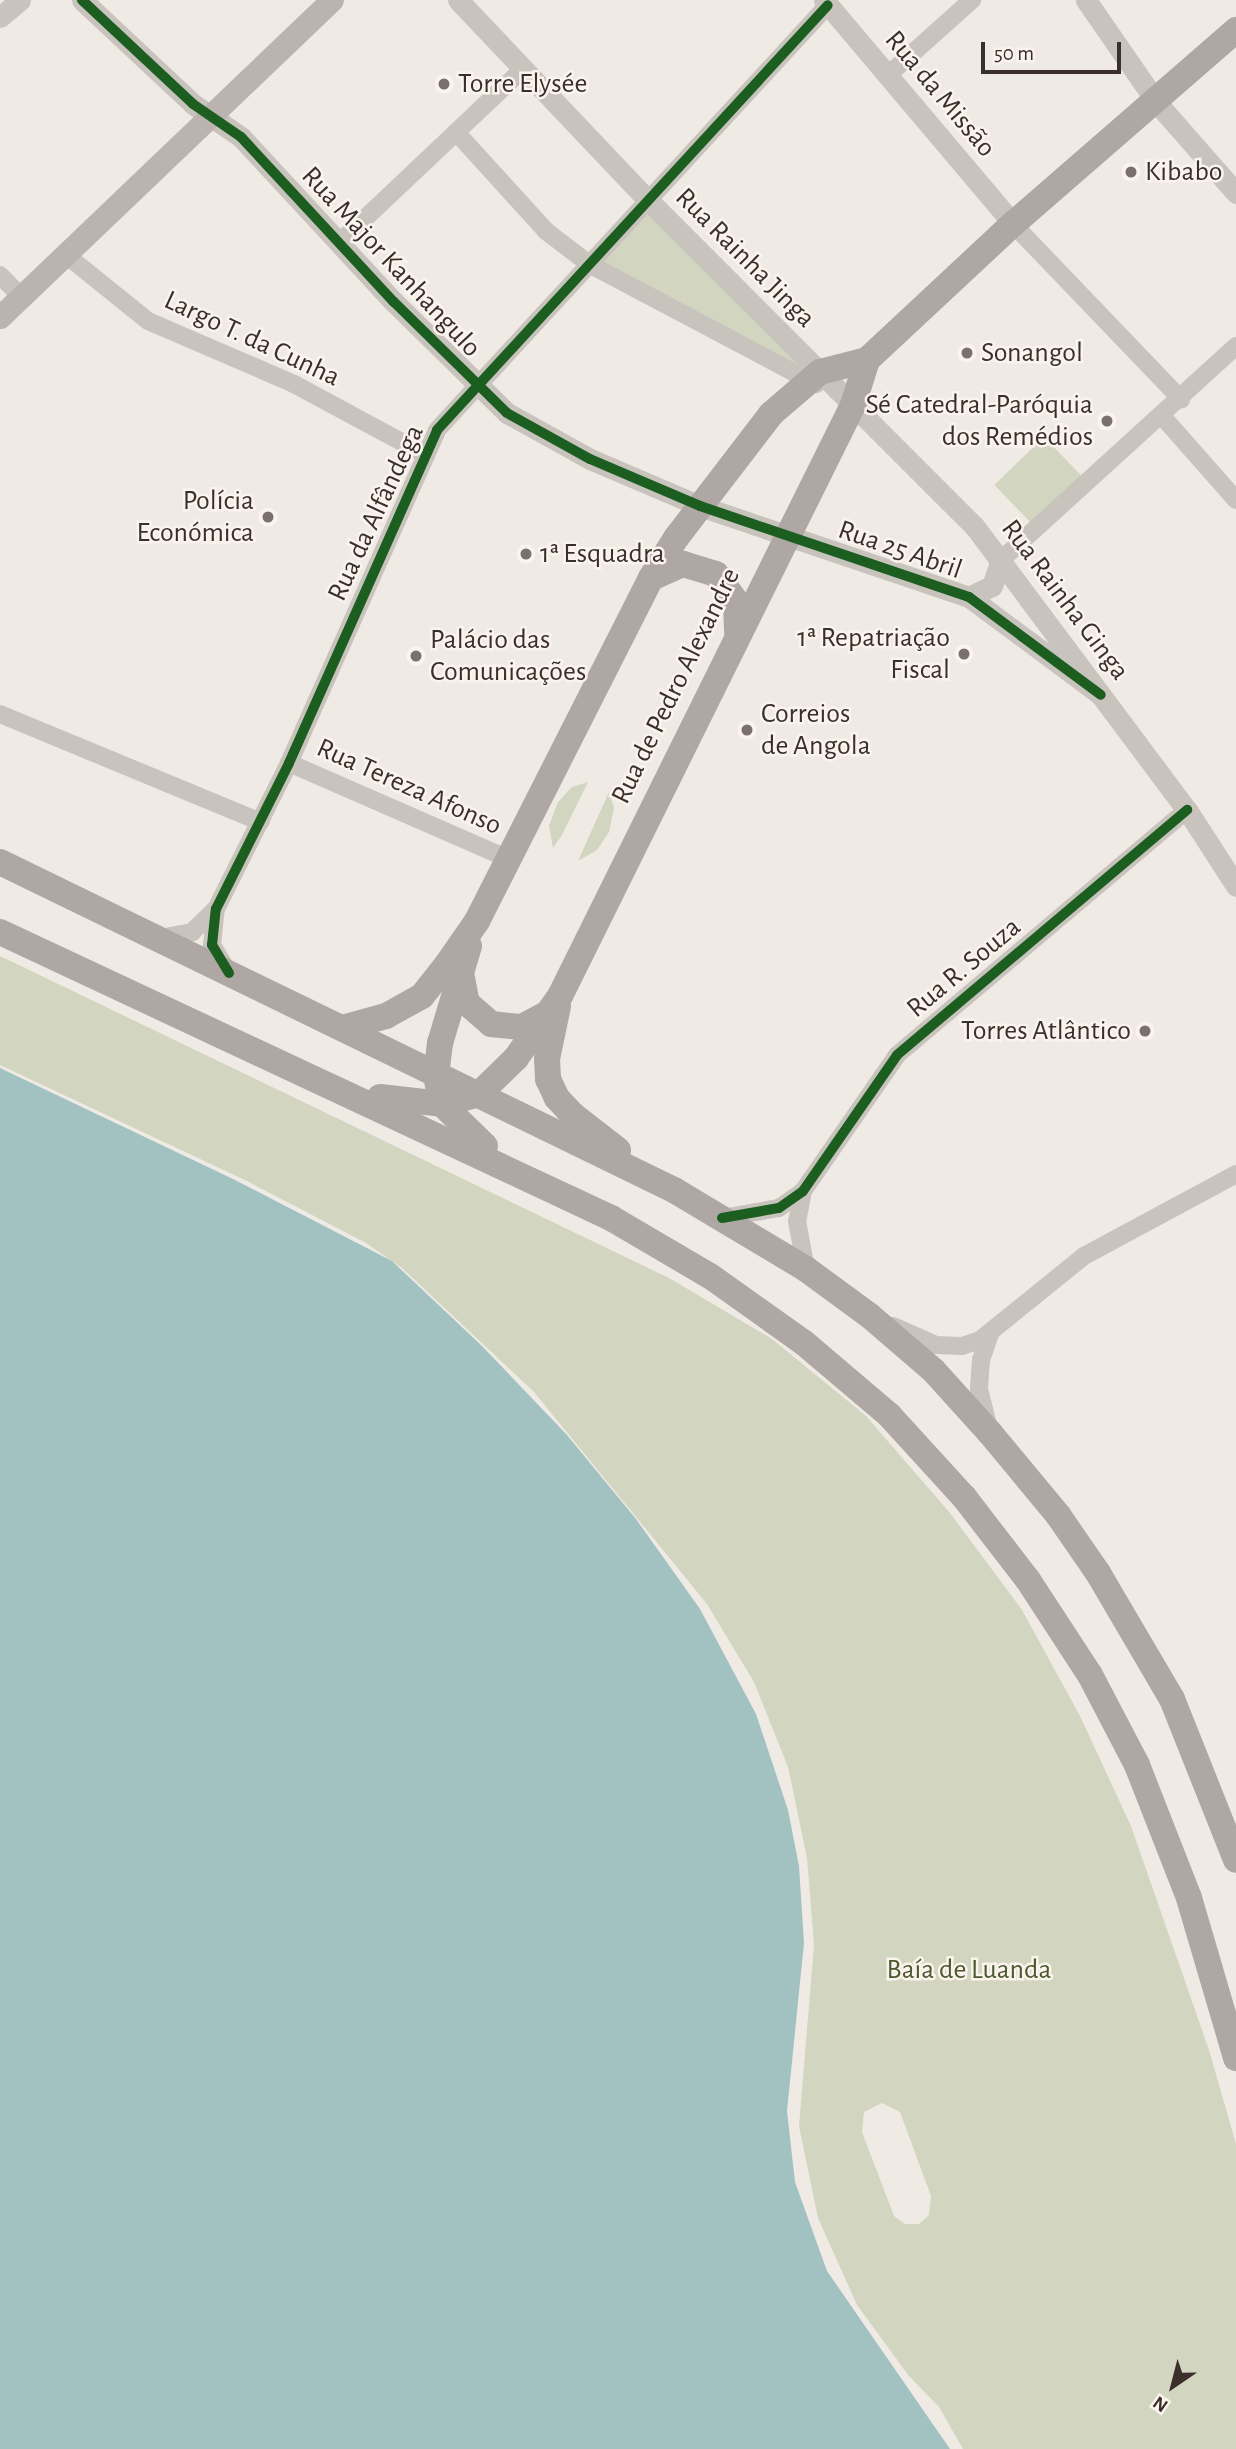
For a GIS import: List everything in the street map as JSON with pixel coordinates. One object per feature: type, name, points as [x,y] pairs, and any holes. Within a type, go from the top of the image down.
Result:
[{"type":"main road","points":[[0,317],[332,0]]},
{"type":"main road","points":[[342,1028],[386,1016],[422,996],[477,921],[651,578],[700,506],[771,414],[821,380],[867,360],[1013,224],[1157,103],[1236,30]]},
{"type":"main road","name":"Rua de Pedro Alexandre","points":[[555,1004],[786,534],[853,405],[867,360]]},
{"type":"main road","points":[[651,578],[683,564],[716,574],[736,601],[737,633]]},
{"type":"main road","points":[[0,862],[674,1190],[806,1269],[870,1316],[933,1370],[1058,1515],[1132,1628],[1172,1699],[1231,1836],[1236,1860]]},
{"type":"main road","points":[[477,921],[440,1043],[436,1076],[442,1104],[480,1143],[546,1186]]},
{"type":"main road","points":[[0,932],[343,1089],[546,1186],[710,1276],[803,1342],[889,1415],[964,1497],[1028,1580],[1114,1720],[1137,1765],[1210,1958],[1236,2059]]},
{"type":"main road","points":[[461,973],[467,1003],[491,1024],[522,1027],[555,1004]]},
{"type":"main road","points":[[343,1089],[413,1103],[442,1104],[479,1094],[516,1058],[555,1004]]},
{"type":"main road","points":[[555,1004],[547,1059],[548,1079],[557,1098],[674,1190]]},
{"type":"main road","points":[[1210,1958],[1236,1993]]},
{"type":"street","points":[[0,17],[20,0]]},
{"type":"street","name":"Rua Major Kanhangulo","points":[[82,0],[212,117],[241,137],[477,386],[529,427],[700,506]]},
{"type":"street","name":"Rua Rainha Jinga","points":[[458,0],[821,380]]},
{"type":"street","points":[[888,75],[972,0]]},
{"type":"street","points":[[1086,0],[1157,103],[1236,193]]},
{"type":"street","name":"Rua da Missão","points":[[826,2],[1013,224]]},
{"type":"street","name":"Rua da Alfândega","points":[[216,909],[289,763],[438,430],[826,2]]},
{"type":"street","points":[[340,242],[522,70]]},
{"type":"street","points":[[456,132],[546,231],[589,264],[821,380]]},
{"type":"street","points":[[1013,224],[1181,399]]},
{"type":"street","name":"Largo T. da Cunha","points":[[66,255],[148,321],[294,384],[426,455]]},
{"type":"street","points":[[0,275],[21,297]]},
{"type":"street","points":[[969,597],[992,586],[1001,560],[1181,399],[1236,345]]},
{"type":"street","name":"Rua Rainha Ginga","points":[[821,380],[853,405],[1001,560],[1187,810],[1235,880]]},
{"type":"street","points":[[1162,416],[1236,500]]},
{"type":"street","name":"Rua 25 Abril","points":[[700,506],[969,597],[1101,695]]},
{"type":"street","points":[[0,714],[261,822]]},
{"type":"street","name":"Rua Tereza Afonso","points":[[289,763],[509,859]]},
{"type":"street","name":"Rua R. Souza","points":[[803,1191],[873,1088],[912,1041],[1187,810]]},
{"type":"street","points":[[159,938],[192,932],[216,909]]},
{"type":"street","points":[[216,909],[212,945],[229,973]]},
{"type":"street","points":[[870,1316],[936,1345],[971,1344],[990,1334],[1015,1308],[1084,1256],[1236,1174]]},
{"type":"street","points":[[722,1218],[779,1208],[803,1191]]},
{"type":"street","points":[[803,1191],[797,1220],[806,1269]]},
{"type":"street","points":[[990,1334],[981,1360],[979,1388],[990,1433]]},
{"type":"green space","points":[[648,200],[820,372],[808,381],[589,264]]},
{"type":"green space","points":[[1044,437],[1090,484],[1040,532],[994,485]]},
{"type":"green space","points":[[588,782],[553,848],[549,826],[558,802],[572,787]]},
{"type":"green space","points":[[609,792],[614,808],[609,832],[597,850],[578,861]]},
{"type":"green space","name":"Baía de Luanda","points":[[0,956],[669,1278],[772,1339],[866,1416],[950,1513],[1022,1610],[1080,1716],[1131,1826],[1209,2050],[1236,2144],[1236,2449],[963,2449],[939,2407],[909,2376],[857,2305],[818,2218],[799,2126],[814,1945],[807,1858],[788,1767],[754,1682],[707,1604],[534,1392],[402,1268],[366,1243],[247,1181],[0,1065]],"holes":[[[882,2103],[900,2112],[931,2196],[929,2215],[919,2224],[905,2224],[894,2216],[862,2132],[864,2112]]]},
{"type":"water","points":[[0,1068],[233,1179],[392,1261],[481,1345],[567,1435],[636,1519],[700,1609],[756,1714],[788,1810],[799,1866],[804,1943],[787,2111],[795,2182],[827,2271],[950,2449],[0,2449]]},
{"type":"cycle path","points":[[82,0],[193,104],[241,137],[394,302],[507,413],[590,459],[700,506],[969,597],[1101,695]]},
{"type":"cycle path","points":[[229,973],[212,945],[216,909],[289,763],[437,430],[828,5]]},
{"type":"cycle path","points":[[722,1218],[779,1208],[803,1191],[897,1055],[1187,810]]},
{"type":"place","name":"Torre Elysée","points":[[444,84]]},
{"type":"place","name":"Kibabo","points":[[1131,172]]},
{"type":"place","name":"Sonangol","points":[[967,353]]},
{"type":"place","name":"Sé Catedral-Paróquia dos Remédios","points":[[1107,421]]},
{"type":"place","name":"Polícia Económica","points":[[268,517]]},
{"type":"place","name":"1ª Esquadra","points":[[526,554]]},
{"type":"place","name":"1ª Repatriação Fiscal","points":[[964,654]]},
{"type":"place","name":"Palácio das Comunicações","points":[[416,656]]},
{"type":"place","name":"Correios de Angola","points":[[747,730]]},
{"type":"place","name":"Torres Atlântico","points":[[1145,1031]]}]
